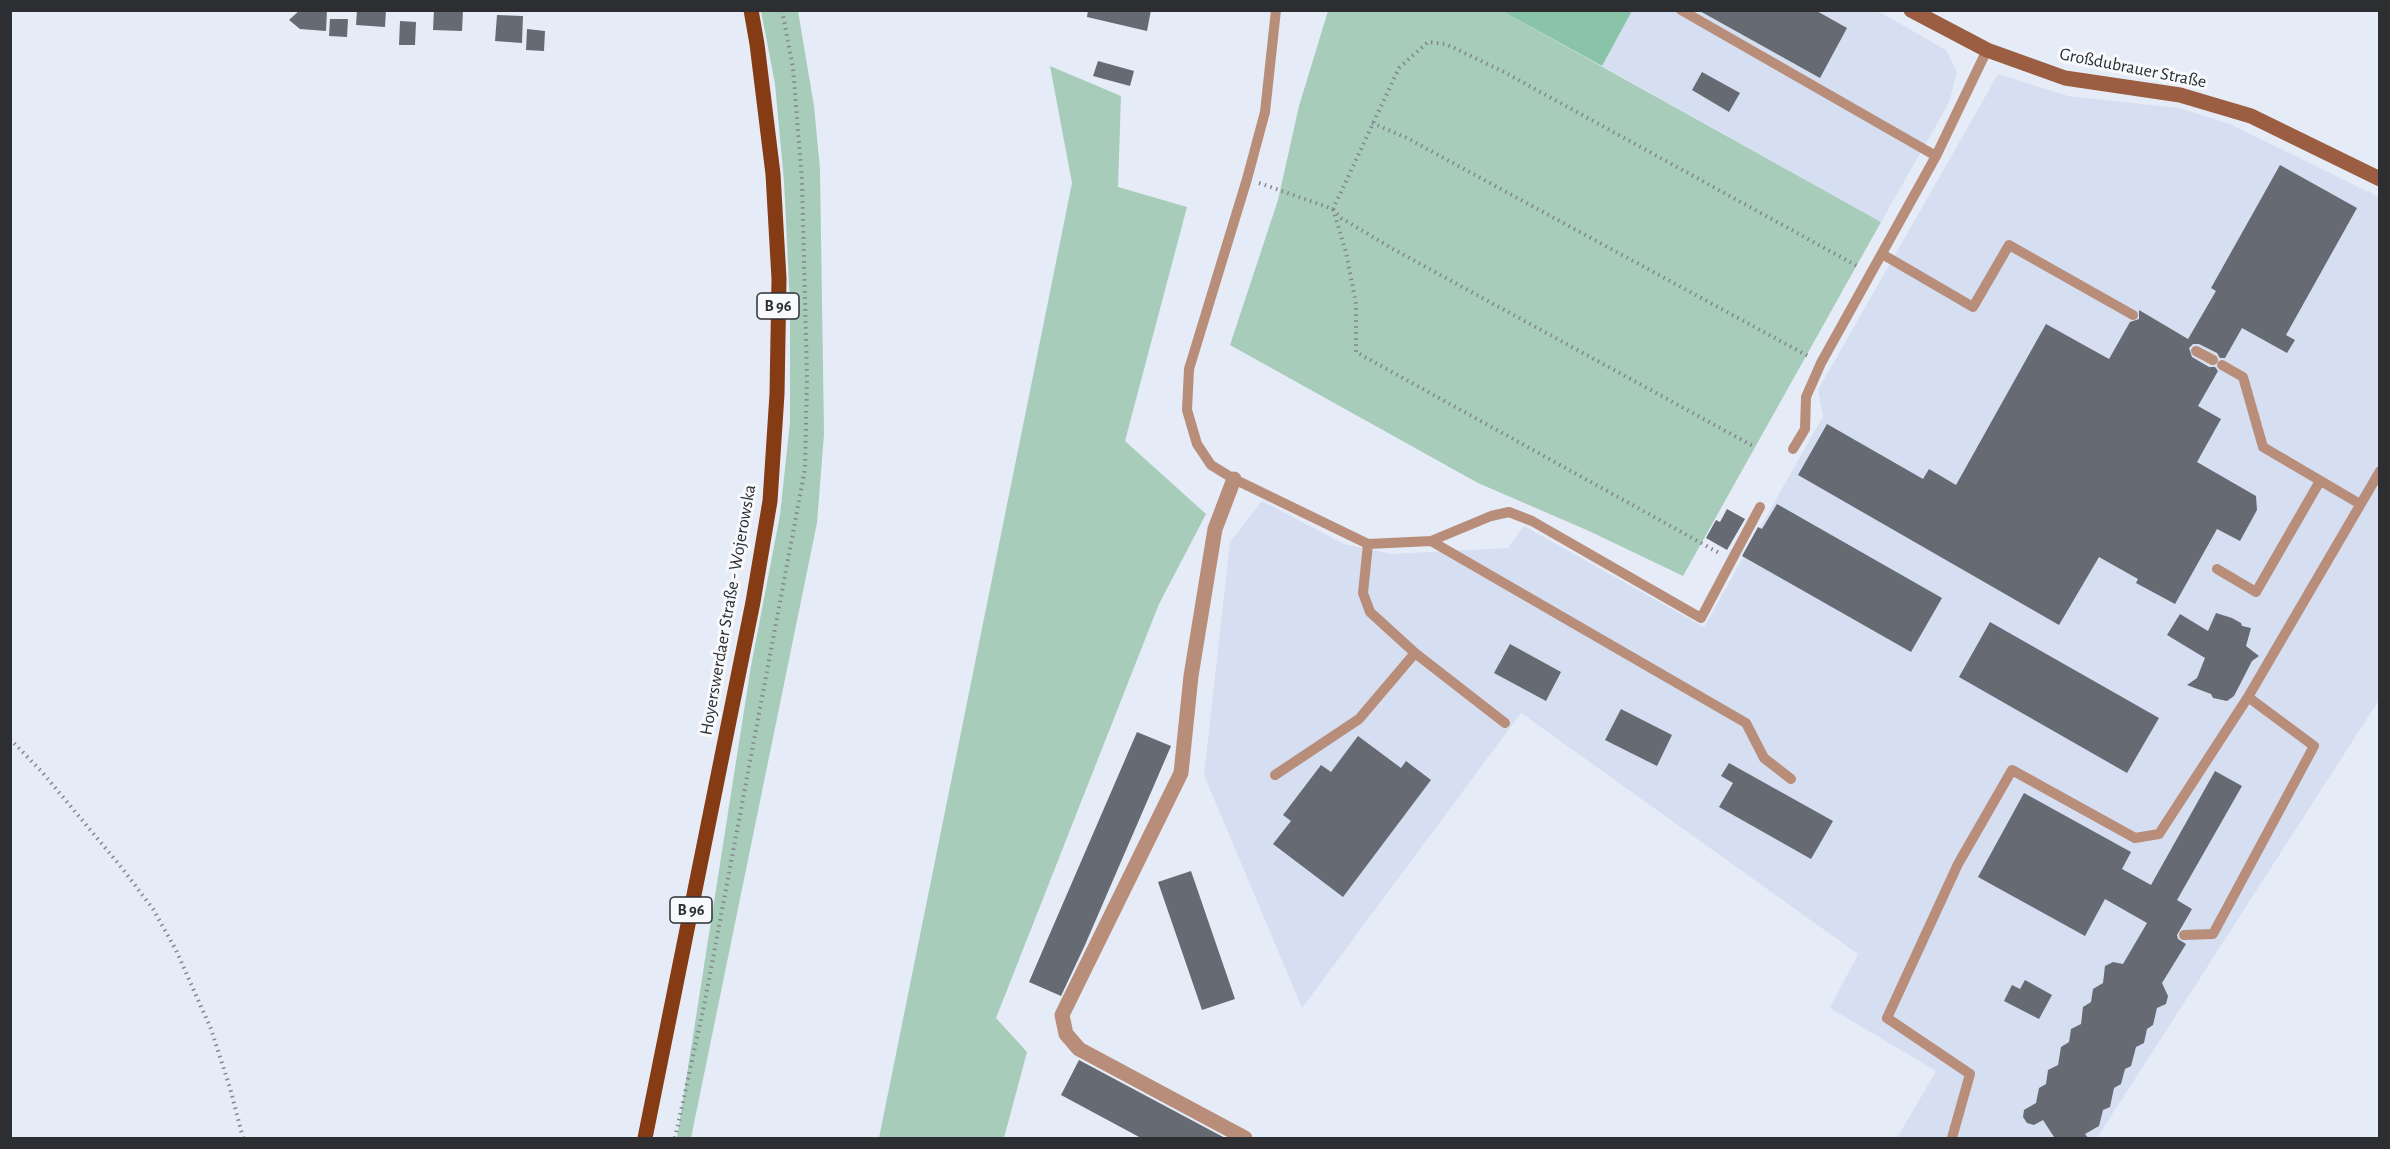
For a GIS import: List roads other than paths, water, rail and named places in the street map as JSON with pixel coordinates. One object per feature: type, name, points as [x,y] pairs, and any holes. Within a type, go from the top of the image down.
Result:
[{"type":"main road","name":"Hoyerswerdaer Straße - Wojerowska","points":[[645,1138],[753,602],[770,501],[777,394],[779,279],[773,174],[751,10]]},
{"type":"main road","name":"Großdubrauer Straße","points":[[1911,10],[1987,50],[2065,78],[2181,95],[2252,117],[2379,179]]},
{"type":"street","points":[[1234,479],[1215,530],[1191,676],[1181,773],[1062,1015],[1066,1034],[1079,1049],[1245,1138]]},
{"type":"lane","points":[[1276,10],[1265,112],[1189,369],[1187,410],[1197,444],[1211,465],[1234,479],[1368,544],[1431,541],[1491,516],[1509,512],[1532,521],[1701,618],[1760,507]]},
{"type":"lane","points":[[1680,10],[1936,156]]},
{"type":"lane","points":[[1793,449],[1805,429],[1806,397],[1821,363],[1936,156],[1987,50]]},
{"type":"lane","points":[[1882,254],[1973,307],[2009,245],[2133,315]]},
{"type":"lane","points":[[2196,351],[2243,377],[2263,447],[2360,504]]},
{"type":"lane","points":[[1952,1138],[1970,1074],[1887,1018],[1958,864],[2012,770],[2135,838],[2159,834],[2248,697],[2379,471]]},
{"type":"lane","points":[[2217,568],[2256,592],[2320,481]]},
{"type":"lane","points":[[1431,541],[1746,723],[1764,758],[1791,779]]},
{"type":"lane","points":[[1368,544],[1363,593],[1371,612],[1415,653],[1505,723]]},
{"type":"lane","points":[[1275,775],[1359,719],[1415,653]]},
{"type":"lane","points":[[2184,935],[2213,934],[2314,746],[2248,697]]}]
